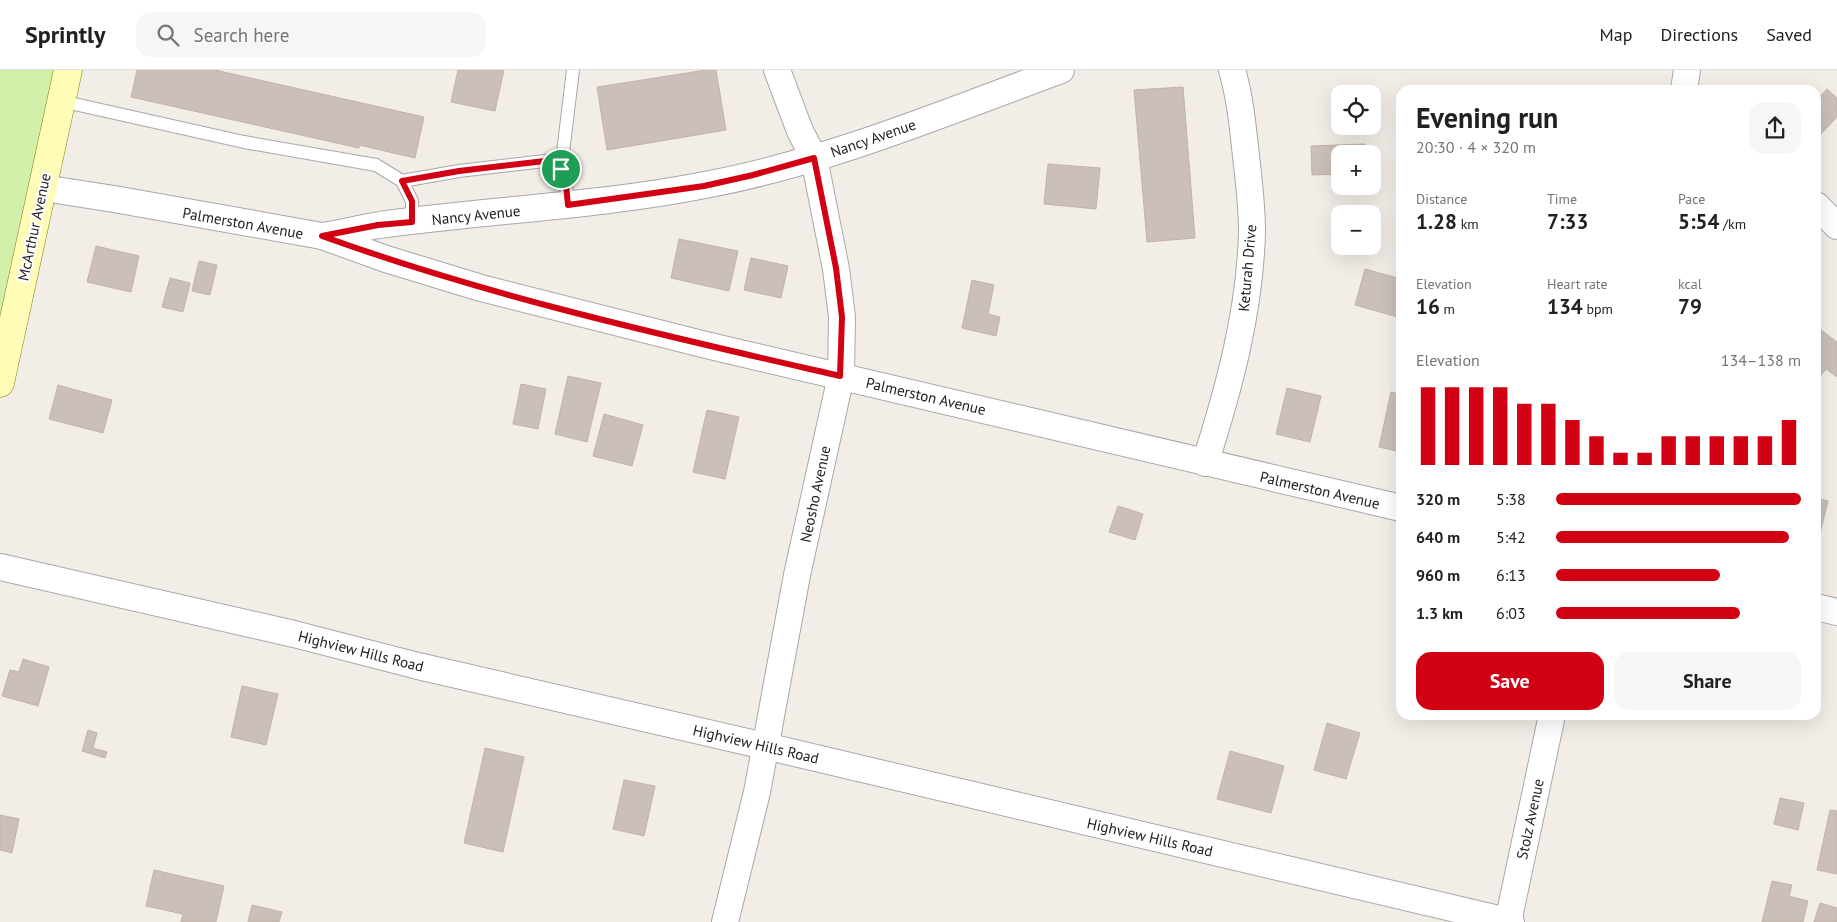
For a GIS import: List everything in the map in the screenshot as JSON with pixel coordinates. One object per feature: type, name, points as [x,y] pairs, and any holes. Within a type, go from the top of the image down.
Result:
[{"type":"street","name":"McArthur Avenue","points":[[0,383],[68,70]]},
{"type":"street","name":"Neosho Avenue","points":[[725,922],[758,792],[797,575],[840,376],[842,317],[836,268],[814,158],[800,131],[777,70]]},
{"type":"street","name":"Nancy Avenue","points":[[322,236],[378,225],[568,205],[704,186],[753,175],[861,144],[1061,70]]},
{"type":"street","name":"Keturah Drive","points":[[1206,463],[1219,420],[1239,339],[1246,300],[1252,232],[1244,136],[1232,70]]},
{"type":"street","name":"Palmerston Avenue","points":[[43,188],[322,236],[386,259],[481,288],[706,345],[1396,507]]},
{"type":"street","points":[[1821,210],[1837,226]]},
{"type":"street","name":"Highview Hills Road","points":[[0,567],[294,634],[418,666],[1509,922]]},
{"type":"street","points":[[1821,608],[1837,612]]},
{"type":"street","name":"Stolz Avenue","points":[[1509,922],[1551,720]]},
{"type":"lane","points":[[568,205],[566,185],[561,169],[573,70]]},
{"type":"lane","points":[[61,101],[244,142],[376,165],[402,181],[412,201],[412,222]]},
{"type":"lane","points":[[402,181],[459,171],[545,161],[561,169]]},
{"type":"green space","points":[[0,70],[68,70],[0,383]]},
{"type":"building","points":[[137,70],[215,70],[424,117],[415,158],[359,145],[359,148],[131,97]]},
{"type":"building","points":[[458,70],[504,70],[495,111],[451,102]]},
{"type":"building","points":[[716,70],[726,130],[607,150],[597,87]]},
{"type":"building","points":[[1183,87],[1195,238],[1147,242],[1134,90]]},
{"type":"building","points":[[1827,89],[1837,98],[1837,117],[1821,134],[1821,96]]},
{"type":"building","points":[[1331,145],[1331,174],[1312,175],[1311,146]]},
{"type":"building","points":[[1048,164],[1100,168],[1096,209],[1044,204]]},
{"type":"building","points":[[679,239],[738,251],[729,291],[671,278]]},
{"type":"building","points":[[96,246],[139,256],[131,292],[87,282]]},
{"type":"building","points":[[751,258],[788,266],[781,298],[744,290]]},
{"type":"building","points":[[199,261],[217,265],[210,295],[192,291]]},
{"type":"building","points":[[1365,269],[1396,278],[1396,317],[1355,305]]},
{"type":"building","points":[[170,278],[190,283],[183,312],[162,307]]},
{"type":"building","points":[[972,280],[994,285],[988,314],[1000,317],[996,336],[962,328]]},
{"type":"building","points":[[1821,330],[1837,342],[1837,377],[1826,369],[1821,376]]},
{"type":"building","points":[[568,376],[601,383],[587,442],[555,434]]},
{"type":"building","points":[[521,384],[546,389],[538,429],[513,424]]},
{"type":"building","points":[[58,385],[112,400],[103,433],[49,419]]},
{"type":"building","points":[[1287,388],[1321,396],[1310,442],[1276,434]]},
{"type":"building","points":[[1391,392],[1396,394],[1396,451],[1379,447]]},
{"type":"building","points":[[707,410],[739,417],[725,479],[693,472]]},
{"type":"building","points":[[604,414],[643,425],[632,466],[593,456]]},
{"type":"building","points":[[1821,499],[1828,501],[1821,530]]},
{"type":"building","points":[[1118,506],[1143,514],[1135,540],[1109,532]]},
{"type":"building","points":[[23,659],[49,667],[38,706],[2,696],[10,670],[19,672]]},
{"type":"building","points":[[242,686],[278,694],[266,745],[231,737]]},
{"type":"building","points":[[1327,723],[1360,733],[1346,779],[1314,770]]},
{"type":"building","points":[[88,730],[97,733],[93,748],[107,752],[105,758],[82,751]]},
{"type":"building","points":[[485,748],[524,757],[503,852],[464,843]]},
{"type":"building","points":[[1230,751],[1284,766],[1271,813],[1217,799]]},
{"type":"building","points":[[624,780],[655,786],[644,836],[613,829]]},
{"type":"building","points":[[1780,798],[1804,803],[1798,830],[1774,824]]},
{"type":"building","points":[[1830,810],[1837,811],[1837,874],[1817,870]]},
{"type":"building","points":[[0,815],[19,819],[12,853],[0,850]]},
{"type":"building","points":[[154,870],[224,886],[216,922],[181,922],[183,914],[146,906]]},
{"type":"building","points":[[1772,881],[1792,885],[1789,896],[1808,901],[1803,922],[1762,922]]},
{"type":"building","points":[[1820,903],[1837,908],[1837,922],[1814,922]]},
{"type":"building","points":[[252,905],[282,912],[279,922],[248,922]]},
{"type":"route","points":[[814,158],[836,268],[842,317],[840,376],[706,345],[481,288],[386,259],[322,236],[378,225],[412,222],[412,201],[402,181],[459,171],[545,161],[561,169],[566,185],[568,205],[704,186],[814,158]]}]
